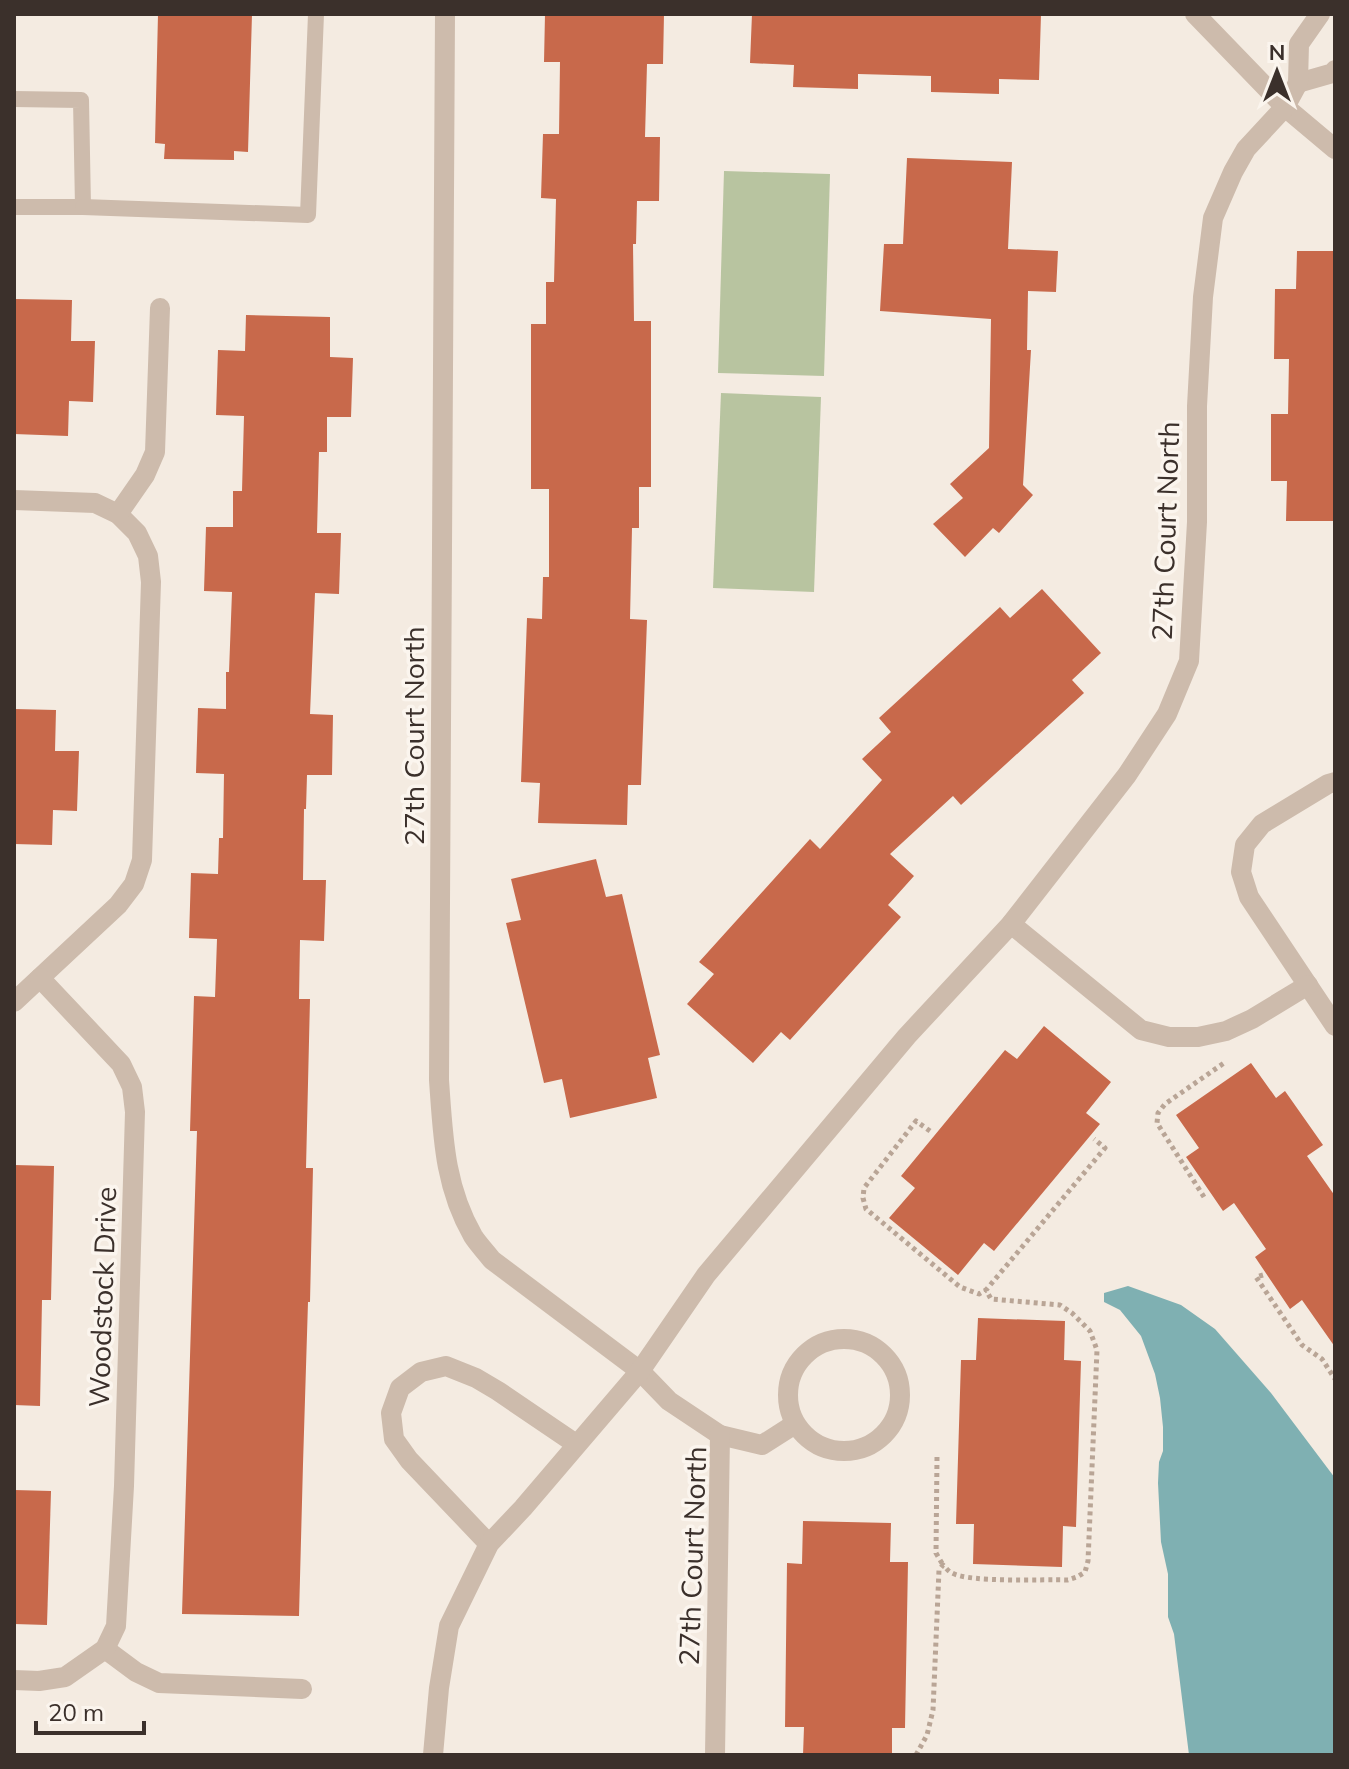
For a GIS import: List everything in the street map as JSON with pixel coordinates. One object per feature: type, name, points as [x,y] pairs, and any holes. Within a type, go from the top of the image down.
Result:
[{"type":"street","name":"27th Court North","points":[[445,14],[439,1080],[444,1154],[453,1194],[473,1237],[492,1260],[640,1371],[669,1401],[691,1416],[720,1435],[762,1445],[795,1424]]},
{"type":"street","points":[[1195,14],[1285,107],[1335,149]]},
{"type":"street","name":"27th Court North","points":[[433,1755],[449,1626],[489,1544],[640,1371],[706,1275],[907,1036],[1011,924],[1127,775],[1167,714],[1189,661],[1197,522],[1197,406],[1203,297],[1213,218],[1246,149],[1285,107],[1298,83],[1299,44],[1320,14]]},
{"type":"street","points":[[1298,83],[1335,70]]},
{"type":"street","points":[[118,514],[145,475],[155,452],[160,308]]},
{"type":"street","points":[[14,500],[95,503],[118,514],[137,533],[143,544],[148,556],[151,582],[142,860],[134,884],[118,905],[14,1002]]},
{"type":"street","points":[[1335,782],[1262,824],[1245,845],[1241,872],[1249,897],[1335,1026]]},
{"type":"street","points":[[1011,924],[1141,1030],[1169,1037],[1198,1037],[1226,1031],[1308,985]]},
{"type":"street","name":"Woodstock Drive","points":[[40,978],[121,1064],[132,1087],[135,1112],[118,1595],[116,1626],[105,1649]]},
{"type":"street","points":[[832,1340],[859,1340],[883,1354],[898,1377],[901,1402],[891,1427],[871,1445],[845,1452],[818,1446],[795,1424],[787,1400],[792,1373],[808,1351],[820,1345],[832,1340]]},
{"type":"street","points":[[489,1544],[409,1460],[394,1439],[391,1413],[400,1388],[421,1372],[446,1366],[498,1391],[576,1444]]},
{"type":"street","name":"27th Court North","points":[[715,1755],[720,1435]]},
{"type":"street","points":[[14,1680],[39,1681],[65,1677],[105,1649],[136,1672],[159,1683],[302,1689]]},
{"type":"lane","points":[[14,207],[308,215],[316,14]]},
{"type":"lane","points":[[14,99],[81,100],[83,207]]},
{"type":"path","points":[[1204,1197],[1157,1123],[1158,1113],[1165,1104],[1227,1060]]},
{"type":"path","points":[[930,1131],[916,1121],[864,1188],[866,1209],[960,1287],[979,1294],[986,1290],[1105,1148],[1094,1139]]},
{"type":"path","points":[[1263,1275],[1256,1277],[1302,1345],[1322,1359],[1335,1379]]},
{"type":"path","points":[[937,1457],[936,1553],[950,1573],[965,1577],[1068,1580],[1085,1572],[1088,1561],[1097,1350],[1090,1331],[1060,1305],[991,1299],[986,1290]]},
{"type":"path","points":[[916,1755],[927,1735],[933,1710],[939,1570],[943,1565]]},
{"type":"green space","points":[[724,171],[830,174],[824,376],[718,373]]},
{"type":"green space","points":[[721,393],[821,397],[814,592],[713,588]]},
{"type":"water","points":[[1128,1286],[1181,1305],[1215,1329],[1271,1393],[1335,1478],[1335,1755],[1189,1755],[1174,1634],[1168,1617],[1168,1574],[1161,1542],[1158,1483],[1163,1427],[1160,1398],[1141,1336],[1120,1310],[1104,1302],[1104,1293]]},
{"type":"building","points":[[158,14],[252,14],[248,152],[234,151],[234,160],[164,159],[165,144],[155,143]]},
{"type":"building","points":[[545,14],[664,14],[663,64],[647,64],[645,137],[660,137],[659,201],[637,201],[636,244],[633,244],[634,321],[651,321],[651,487],[639,487],[639,528],[632,528],[630,619],[647,620],[641,785],[628,785],[627,825],[538,823],[540,783],[521,782],[527,618],[542,619],[543,577],[549,577],[549,489],[531,489],[531,324],[546,324],[546,282],[554,282],[556,199],[541,198],[543,134],[559,134],[560,62],[544,62]]},
{"type":"building","points":[[752,14],[1041,14],[1039,80],[999,79],[999,94],[931,92],[931,76],[858,74],[858,89],[793,87],[794,65],[750,63]]},
{"type":"building","points":[[907,158],[1012,162],[1008,249],[1058,251],[1056,292],[1028,291],[1027,350],[1031,350],[1023,485],[1033,495],[999,533],[993,528],[965,557],[933,524],[963,498],[950,484],[989,448],[991,319],[880,311],[884,244],[903,244]]},
{"type":"building","points":[[1297,251],[1335,251],[1335,521],[1286,521],[1287,481],[1271,481],[1271,414],[1288,414],[1289,359],[1274,359],[1275,289],[1296,289]]},
{"type":"building","points":[[14,299],[72,300],[71,341],[95,341],[93,402],[69,401],[68,436],[14,434]]},
{"type":"building","points":[[246,315],[330,317],[330,357],[353,358],[351,417],[327,417],[327,452],[319,452],[317,533],[341,533],[339,594],[315,593],[310,714],[333,715],[332,775],[307,775],[304,809],[303,880],[326,880],[324,941],[300,940],[299,999],[310,999],[306,1168],[313,1168],[299,1616],[182,1614],[197,1131],[190,1131],[194,996],[215,997],[217,939],[189,938],[191,873],[218,874],[219,838],[223,838],[224,774],[196,773],[198,708],[226,709],[232,592],[204,591],[206,527],[233,527],[233,491],[242,491],[244,416],[216,415],[218,350],[245,351]]},
{"type":"building","points":[[1042,589],[1101,653],[1072,680],[1084,693],[961,805],[953,796],[890,854],[914,876],[888,905],[901,917],[790,1040],[781,1032],[753,1063],[687,1004],[714,974],[699,962],[810,839],[820,849],[882,780],[862,759],[891,732],[879,718],[1000,607],[1010,618]]},
{"type":"building","points":[[14,709],[56,710],[55,751],[79,751],[77,811],[53,810],[52,845],[14,844]]},
{"type":"building","points":[[596,859],[606,897],[622,894],[660,1055],[648,1058],[657,1098],[570,1118],[562,1079],[544,1083],[506,923],[521,920],[511,879]]},
{"type":"building","points":[[1044,1026],[1111,1082],[1086,1113],[1100,1124],[994,1251],[984,1243],[958,1275],[889,1218],[915,1188],[901,1176],[1005,1050],[1017,1059]]},
{"type":"building","points":[[1251,1063],[1276,1098],[1285,1091],[1323,1145],[1307,1156],[1335,1196],[1335,1347],[1302,1300],[1290,1309],[1255,1257],[1266,1249],[1234,1203],[1223,1211],[1186,1157],[1199,1148],[1176,1115]]},
{"type":"building","points":[[14,1165],[54,1166],[51,1300],[42,1300],[40,1406],[14,1405]]},
{"type":"building","points":[[978,1318],[1065,1321],[1064,1360],[1081,1361],[1076,1527],[1063,1526],[1062,1567],[973,1564],[974,1524],[956,1524],[961,1360],[976,1360]]},
{"type":"building","points":[[14,1490],[51,1491],[47,1625],[14,1624]]},
{"type":"building","points":[[803,1521],[891,1523],[890,1562],[908,1562],[905,1728],[892,1728],[892,1755],[803,1755],[804,1727],[785,1727],[787,1563],[802,1564]]}]
